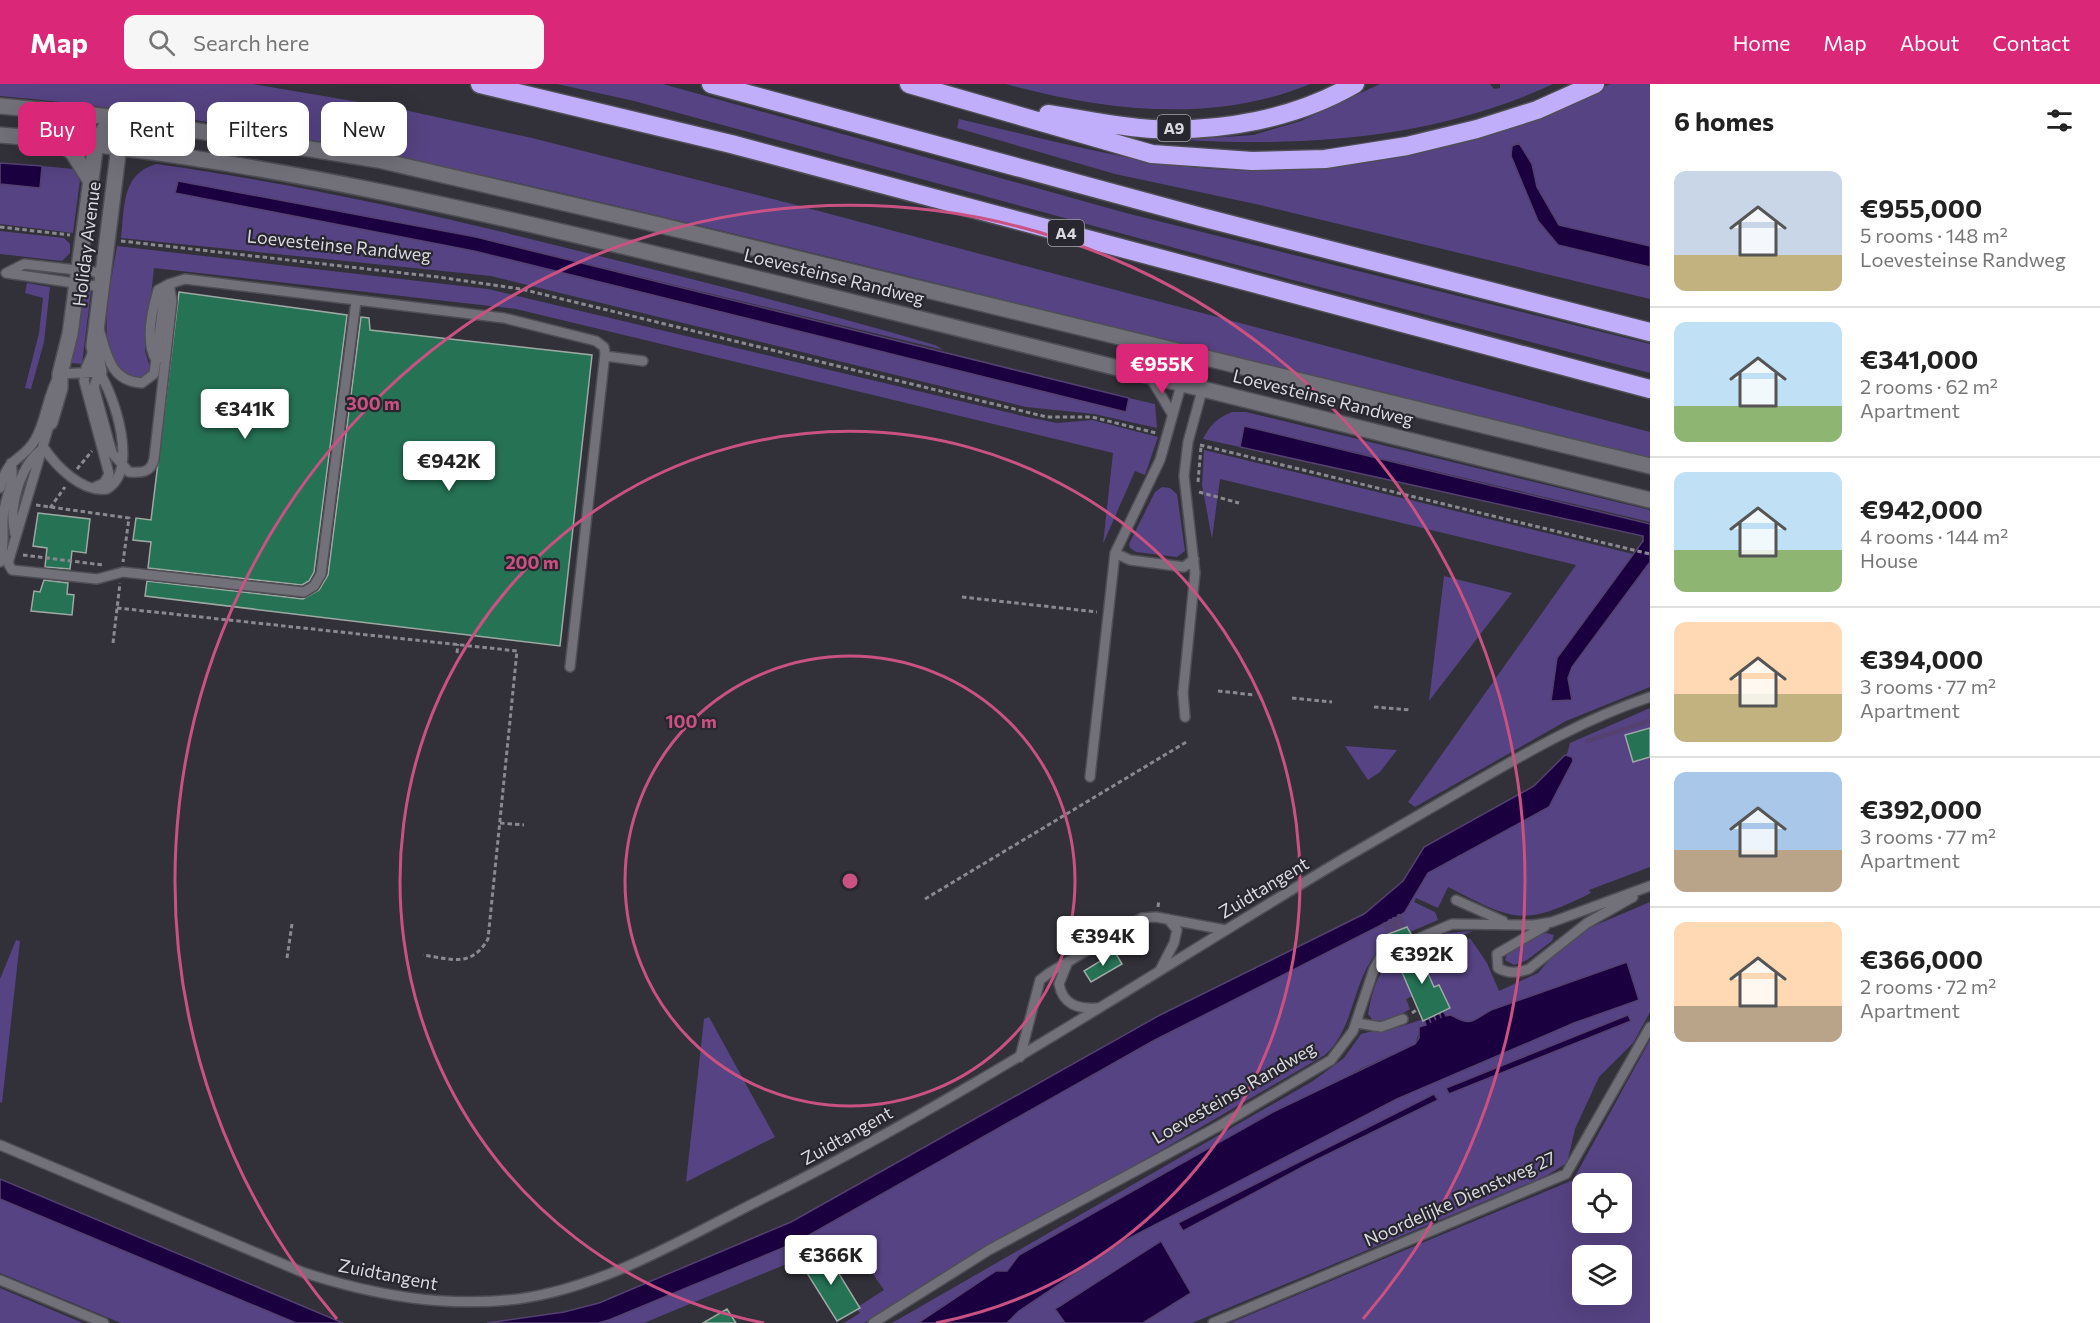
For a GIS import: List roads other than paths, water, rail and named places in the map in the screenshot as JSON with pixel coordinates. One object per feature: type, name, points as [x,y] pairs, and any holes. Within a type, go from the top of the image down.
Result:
[{"type":"highway","name":"A4","points":[[480,84],[731,144],[1650,389]]},
{"type":"highway","points":[[711,84],[1201,217],[1650,332]]},
{"type":"highway","points":[[909,84],[1152,154],[1252,161],[1325,159],[1407,146],[1477,129],[1537,110],[1595,84]]},
{"type":"highway","name":"A9","points":[[987,106],[1152,129],[1221,127],[1277,117],[1337,94],[1355,84]]},
{"type":"street","name":"Loevesteinse Randweg","points":[[0,106],[108,117]]},
{"type":"street","name":"Holiday Avenue","points":[[96,143],[108,124]]},
{"type":"street","name":"Loevesteinse Randweg","points":[[195,131],[388,163],[1650,466]]},
{"type":"street","name":"Loevesteinse Randweg","points":[[0,135],[18,137]]},
{"type":"street","name":"Loevesteinse Randweg","points":[[96,143],[108,145]]},
{"type":"street","points":[[75,156],[90,180]]},
{"type":"street","name":"Holiday Avenue","points":[[50,422],[60,387],[60,374],[70,334],[94,156]]},
{"type":"street","name":"Holiday Avenue","points":[[92,372],[118,156]]},
{"type":"street","name":"Loevesteinse Randweg","points":[[188,156],[434,202],[1203,387],[1650,500]]},
{"type":"lane","points":[[78,277],[24,264],[6,273],[102,280]]},
{"type":"lane","points":[[156,360],[150,345],[158,290],[186,279],[504,318],[596,341],[604,347],[605,356],[570,667]]},
{"type":"lane","points":[[16,536],[13,512],[25,468],[36,453],[44,448],[53,461],[72,476],[90,488],[101,490],[113,485],[122,466],[129,472],[144,472],[153,463],[172,292],[169,284]]},
{"type":"lane","name":"Holiday Avenue","points":[[50,422],[10,554],[8,565],[15,571],[97,579],[122,569],[304,592],[314,586],[321,573],[356,301]]},
{"type":"lane","points":[[97,324],[111,367],[124,380],[147,381],[154,374],[156,360],[167,345]]},
{"type":"lane","points":[[605,356],[643,361]]},
{"type":"lane","points":[[1090,777],[1115,553],[1160,460],[1182,382],[1199,357]]},
{"type":"lane","points":[[1185,717],[1183,693],[1195,573],[1184,476],[1188,442],[1203,387],[1199,357]]},
{"type":"lane","points":[[0,488],[5,470],[30,449],[38,437],[52,386],[60,374],[92,372]]},
{"type":"lane","points":[[90,488],[108,480],[109,468],[84,381],[92,372]]},
{"type":"lane","name":"Holiday Avenue","points":[[92,372],[112,453],[122,466]]},
{"type":"lane","points":[[1149,375],[1172,414]]},
{"type":"lane","points":[[0,562],[5,540],[2,510],[14,472],[11,463]]},
{"type":"lane","points":[[1115,553],[1130,560],[1184,567],[1194,559]]},
{"type":"lane","name":"Zuidtangent","points":[[0,1146],[302,1272],[341,1285],[412,1300],[447,1302],[519,1299],[564,1289],[621,1270],[824,1168],[1020,1057],[1226,930],[1566,730],[1650,697]]},
{"type":"lane","points":[[1552,922],[1497,954],[1498,968],[1506,972],[1518,973],[1528,969],[1587,923],[1650,887]]},
{"type":"lane","name":"Loevesteinse Randweg","points":[[873,1323],[989,1250],[1220,1126],[1331,1060],[1344,1046],[1356,1023],[1377,963],[1392,950],[1444,926],[1466,922],[1534,925],[1552,922],[1650,887]]},
{"type":"lane","points":[[1456,900],[1504,921],[1534,925]]},
{"type":"lane","points":[[1020,1057],[1040,980],[1068,962],[1142,918],[1168,919],[1226,930]]},
{"type":"lane","points":[[1159,972],[1176,937],[1177,930],[1168,919]]},
{"type":"lane","points":[[1068,962],[1059,984],[1064,999],[1079,1009],[1097,1008]]},
{"type":"lane","points":[[1356,1023],[1381,1027],[1403,1019]]},
{"type":"lane","name":"Noordelijke Dienstweg 27","points":[[1213,1323],[1566,1174],[1650,1026]]},
{"type":"lane","points":[[0,1280],[104,1323]]},
{"type":"waterway","points":[[1587,741],[1650,721]]},
{"type":"waterway","points":[[1399,916],[1416,953]]},
{"type":"waterway","points":[[1394,919],[1410,955]]},
{"type":"waterway","points":[[1390,921],[1405,957]]},
{"type":"waterway","points":[[1385,924],[1400,960]]}]
